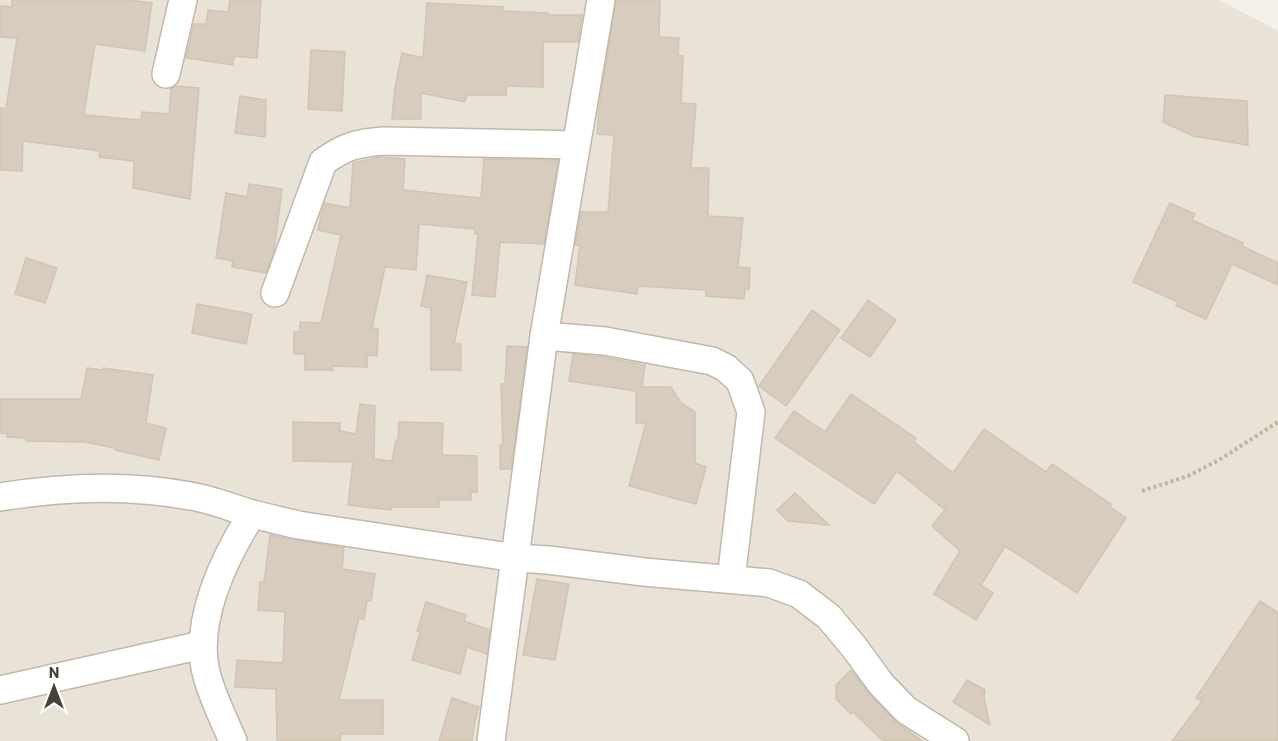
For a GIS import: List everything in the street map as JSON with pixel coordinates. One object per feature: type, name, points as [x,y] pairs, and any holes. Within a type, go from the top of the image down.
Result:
[{"type":"street","points":[[166,74],[183,0]]},
{"type":"street","points":[[491,741],[544,336],[601,0]]},
{"type":"street","points":[[275,293],[323,162],[342,149],[360,143],[384,141],[576,145]]},
{"type":"street","points":[[544,336],[605,341],[712,361],[726,368],[740,381],[751,412],[731,579]]},
{"type":"street","points":[[0,497],[35,491],[90,488],[150,490],[192,496],[298,525],[516,558],[770,583],[799,594],[829,617],[881,684],[906,710],[955,741]]},
{"type":"street","points":[[233,741],[206,675],[202,645],[207,614],[226,561],[252,514]]},
{"type":"street","points":[[0,690],[202,645]]},
{"type":"path","points":[[1142,491],[1188,476],[1219,460],[1278,422]]},
{"type":"shaded area","points":[[0,0],[1219,0],[1278,31],[1278,741],[0,741]]},
{"type":"building","points":[[12,0],[128,0],[152,3],[145,51],[95,44],[84,115],[141,120],[142,112],[169,114],[171,89],[175,86],[199,88],[190,199],[133,188],[134,161],[99,157],[100,151],[23,141],[22,171],[0,170],[0,108],[6,109],[17,38],[0,37],[0,6],[12,7]]},
{"type":"building","points":[[230,0],[261,0],[257,58],[234,56],[233,65],[186,58],[194,24],[206,24],[208,10],[228,12]]},
{"type":"building","points":[[616,0],[660,0],[659,37],[679,38],[678,55],[683,56],[681,103],[696,104],[691,168],[709,168],[708,216],[743,218],[738,267],[750,268],[749,289],[745,289],[744,299],[706,296],[706,290],[638,286],[637,294],[575,285],[580,245],[575,245],[581,212],[608,212],[614,135],[597,134],[599,107]]},
{"type":"building","points":[[427,3],[503,7],[503,11],[548,13],[548,15],[582,15],[578,42],[543,42],[543,87],[506,86],[506,95],[467,95],[465,102],[421,93],[421,119],[392,119],[402,53],[423,58]]},
{"type":"building","points":[[311,50],[345,52],[342,111],[308,109]]},
{"type":"building","points":[[1165,95],[1247,101],[1248,145],[1193,136],[1163,122]]},
{"type":"building","points":[[240,96],[266,100],[265,137],[235,133]]},
{"type":"building","points":[[379,157],[405,159],[403,190],[481,198],[484,159],[558,160],[544,244],[500,242],[495,297],[472,295],[478,234],[475,234],[475,229],[419,224],[416,270],[385,267],[372,328],[378,329],[377,356],[367,355],[367,367],[333,366],[333,370],[305,370],[305,354],[294,354],[294,332],[300,332],[300,322],[321,323],[341,235],[318,230],[325,203],[350,208],[353,163]]},
{"type":"building","points":[[249,184],[282,189],[274,251],[266,273],[232,267],[233,261],[216,258],[226,193],[247,197]]},
{"type":"building","points":[[1170,203],[1195,214],[1192,220],[1243,243],[1242,246],[1278,263],[1278,285],[1232,264],[1206,319],[1176,306],[1178,302],[1133,282]]},
{"type":"building","points":[[26,258],[57,268],[45,303],[15,294]]},
{"type":"building","points":[[427,275],[467,282],[454,344],[461,344],[461,370],[431,370],[431,308],[421,306]]},
{"type":"building","points":[[868,300],[896,320],[870,357],[841,338]]},
{"type":"building","points":[[197,304],[252,314],[246,344],[192,333]]},
{"type":"building","points":[[812,310],[840,330],[786,406],[759,386]]},
{"type":"building","points":[[507,346],[527,347],[511,469],[500,469],[500,445],[503,445],[501,384],[505,384]]},
{"type":"building","points":[[573,354],[645,365],[642,387],[671,387],[681,403],[695,412],[695,463],[706,467],[696,504],[629,486],[646,423],[636,423],[636,391],[569,381]]},
{"type":"building","points":[[87,368],[153,375],[146,423],[166,428],[159,460],[84,442],[26,441],[26,438],[7,437],[7,434],[0,433],[0,399],[81,399]]},
{"type":"building","points":[[851,394],[916,438],[914,442],[953,473],[984,429],[1046,472],[1052,464],[1111,504],[1110,507],[1126,518],[1077,593],[1005,546],[981,585],[993,593],[976,620],[934,594],[960,551],[932,526],[945,510],[897,471],[874,504],[775,438],[794,411],[825,432]]},
{"type":"building","points":[[360,404],[375,406],[374,459],[392,461],[396,440],[398,440],[399,422],[443,423],[442,455],[477,456],[477,492],[471,492],[471,500],[439,500],[439,507],[391,507],[391,510],[348,505],[353,462],[293,461],[293,422],[340,423],[340,431],[356,434]]},
{"type":"building","points":[[795,493],[829,525],[788,521],[777,510]]},
{"type":"building","points":[[270,535],[344,548],[342,569],[375,574],[371,601],[367,601],[364,619],[359,618],[339,700],[383,700],[383,734],[341,734],[340,741],[277,741],[276,689],[235,687],[237,660],[283,663],[285,612],[258,610],[260,582],[264,582]]},
{"type":"building","points":[[537,579],[569,584],[555,660],[523,655]]},
{"type":"building","points":[[1260,601],[1278,613],[1278,741],[1172,741],[1202,701],[1196,698]]},
{"type":"building","points":[[426,602],[466,615],[464,621],[490,630],[487,654],[467,647],[460,674],[412,660],[420,632],[417,631]]},
{"type":"building","points":[[851,670],[870,695],[895,721],[922,741],[883,741],[836,699],[836,685]]},
{"type":"building","points":[[967,680],[985,690],[984,698],[990,725],[953,702]]},
{"type":"building","points":[[452,698],[479,707],[472,741],[439,741]]}]
